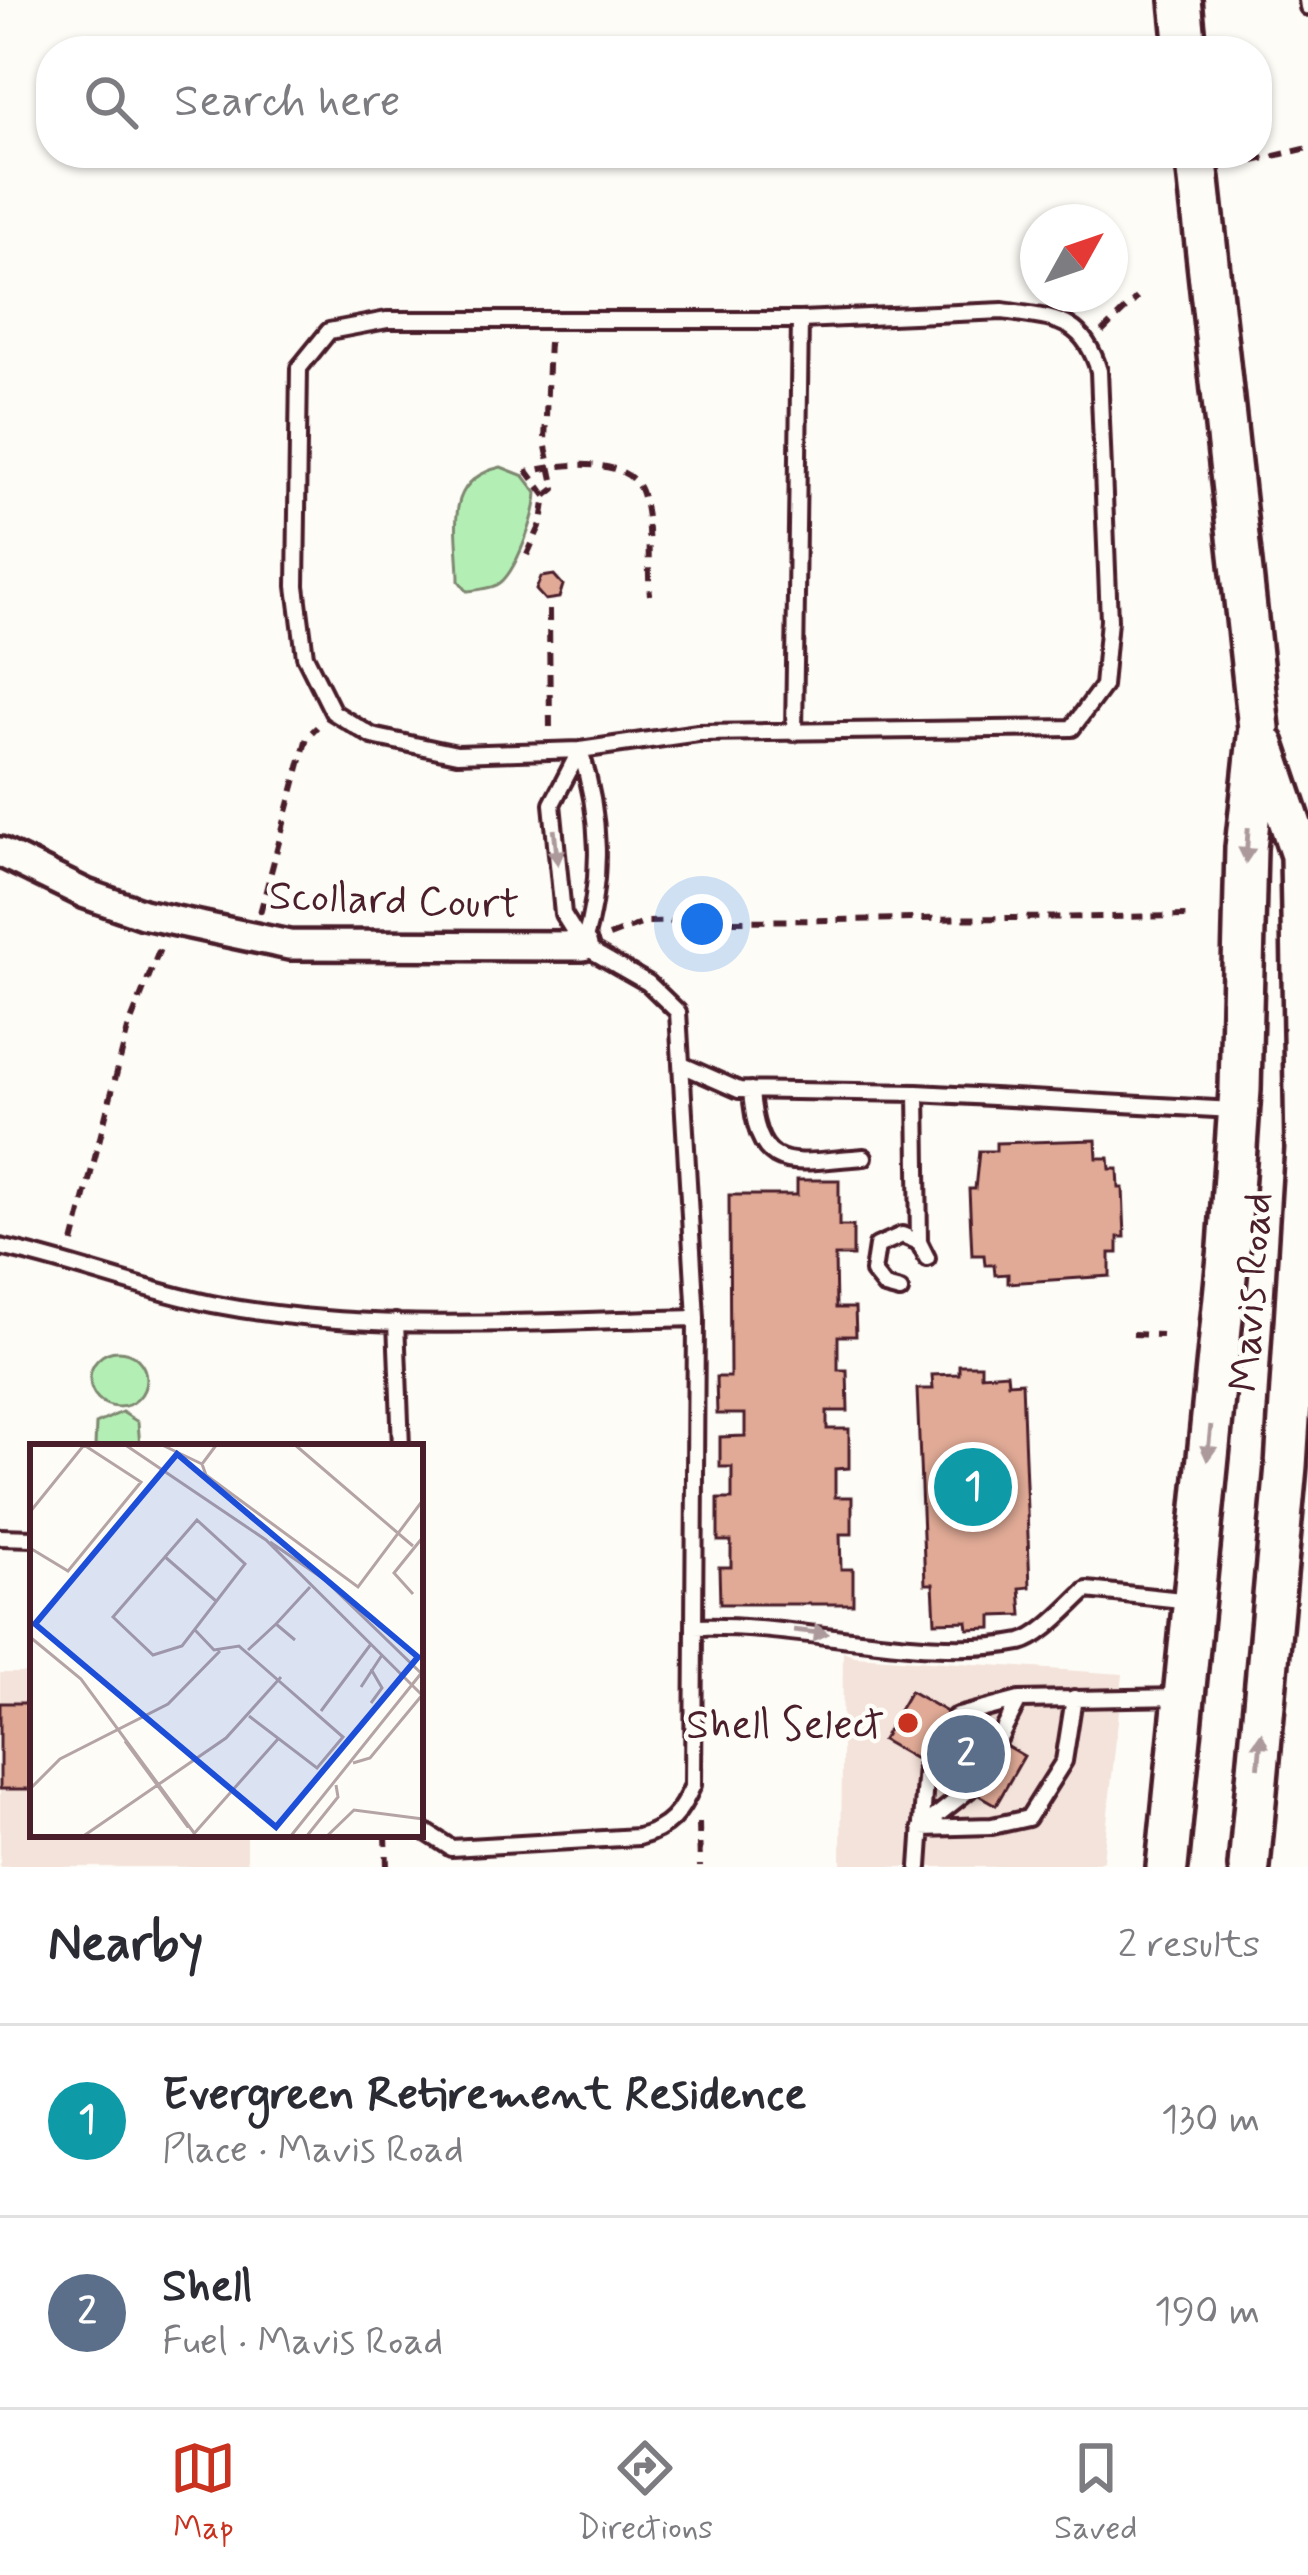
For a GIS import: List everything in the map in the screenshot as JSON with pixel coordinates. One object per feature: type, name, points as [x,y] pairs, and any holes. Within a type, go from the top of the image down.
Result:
[{"type":"main road","points":[[1181,0],[1185,36]]},
{"type":"main road","name":"Mavis Road","points":[[1198,168],[1259,728],[1301,855],[1307,1033],[1297,1312],[1250,1867]]},
{"type":"main road","name":"Mavis Road","points":[[1167,1867],[1239,1110],[1246,848],[1259,728]]},
{"type":"street","name":"Scollard Court","points":[[0,853],[86,894],[172,920],[289,946],[583,946]]},
{"type":"lane","points":[[1003,311],[1065,321],[1091,342],[1099,371],[1109,620],[1103,686],[1072,728],[698,733],[580,750],[458,754],[371,736],[333,712],[305,656],[296,586],[299,368],[329,331],[387,320],[800,320],[1003,311]]},
{"type":"lane","points":[[794,733],[800,320]]},
{"type":"lane","points":[[423,1830],[451,1848],[662,1831],[682,1810],[693,1786],[696,1318],[679,1012],[649,983],[583,946],[563,914],[551,804],[580,750]]},
{"type":"lane","points":[[580,750],[592,788],[598,898],[583,946]]},
{"type":"lane","points":[[682,1065],[751,1090],[917,1093],[1239,1110]]},
{"type":"lane","points":[[751,1090],[754,1131],[766,1151],[788,1161],[865,1156]]},
{"type":"lane","points":[[917,1093],[919,1242],[928,1258]]},
{"type":"lane","points":[[901,1291],[878,1281],[873,1254],[892,1236],[919,1242]]},
{"type":"lane","points":[[0,1247],[69,1261],[212,1304],[396,1322],[696,1318]]},
{"type":"lane","points":[[396,1322],[400,1444]]},
{"type":"lane","points":[[694,1627],[747,1625],[926,1644],[1025,1642],[1087,1591],[1192,1601]]},
{"type":"lane","points":[[956,1717],[1019,1700],[1184,1697]]},
{"type":"lane","points":[[921,1828],[992,1826],[1028,1818],[1064,1762],[1074,1698]]},
{"type":"lane","points":[[998,1741],[1019,1700]]},
{"type":"lane","points":[[919,1867],[926,1765]]},
{"type":"lane","points":[[921,1828],[970,1790]]},
{"type":"path","points":[[1272,157],[1308,148]]},
{"type":"path","points":[[1091,342],[1137,298]]},
{"type":"path","points":[[546,496],[555,490],[548,466],[549,320]]},
{"type":"path","points":[[527,555],[542,522],[546,496],[528,472],[548,466],[604,467],[626,474],[640,490],[650,595]]},
{"type":"path","points":[[549,610],[550,752]]},
{"type":"path","points":[[254,937],[307,737],[333,712]]},
{"type":"path","points":[[583,946],[646,922],[1194,916]]},
{"type":"path","points":[[69,1261],[128,1029],[172,920]]},
{"type":"path","points":[[1133,1334],[1162,1334]]},
{"type":"path","points":[[699,1822],[700,1867]]},
{"type":"path","points":[[386,1837],[387,1867]]},
{"type":"shaded area","points":[[843,1651],[855,1656],[1123,1674],[1103,1860],[1086,1867],[841,1867]]},
{"type":"shaded area","points":[[0,1673],[30,1673],[30,1837],[247,1837],[247,1867],[0,1867]]},
{"type":"green space","points":[[501,467],[524,476],[537,493],[533,515],[518,557],[504,579],[467,591],[459,581],[456,526],[461,496],[482,474]]},
{"type":"green space","points":[[118,1351],[138,1359],[146,1379],[138,1399],[118,1407],[98,1399],[90,1379],[98,1359]]},
{"type":"green space","points":[[122,1412],[138,1422],[140,1444],[95,1444],[96,1424]]},
{"type":"building","points":[[554,575],[563,585],[559,598],[545,600],[536,590],[541,577]]},
{"type":"building","points":[[1096,1140],[1097,1158],[1109,1158],[1110,1169],[1118,1169],[1119,1188],[1123,1188],[1125,1237],[1118,1237],[1118,1253],[1110,1253],[1110,1276],[1008,1283],[1008,1274],[995,1275],[994,1265],[985,1265],[984,1255],[972,1255],[969,1189],[975,1189],[979,1151],[996,1151],[996,1143]]},
{"type":"building","points":[[797,1180],[839,1180],[839,1226],[853,1226],[853,1256],[835,1256],[836,1308],[855,1308],[856,1336],[838,1336],[838,1370],[847,1370],[848,1411],[827,1411],[827,1429],[849,1429],[849,1468],[835,1469],[835,1497],[852,1497],[852,1534],[840,1534],[841,1569],[853,1569],[853,1604],[720,1604],[719,1567],[731,1567],[731,1541],[718,1541],[718,1499],[732,1499],[732,1467],[720,1467],[720,1437],[745,1436],[745,1414],[717,1414],[716,1377],[730,1377],[729,1195],[797,1195]]},
{"type":"building","points":[[959,1365],[981,1365],[981,1375],[1007,1373],[1008,1383],[1022,1382],[1030,1587],[1020,1588],[1022,1615],[992,1616],[992,1628],[968,1629],[967,1621],[935,1622],[933,1584],[925,1584],[917,1389],[933,1389],[932,1375],[959,1374]]},
{"type":"building","points":[[910,1691],[1024,1756],[996,1805],[882,1740]]},
{"type":"building","points":[[0,1703],[30,1703],[30,1789],[0,1789]]},
{"type":"place","name":"Evergreen Retirement Residence","points":[[973,1487]]},
{"type":"place","name":"Shell Select","points":[[908,1723]]},
{"type":"place","name":"Shell","points":[[966,1754]]}]
